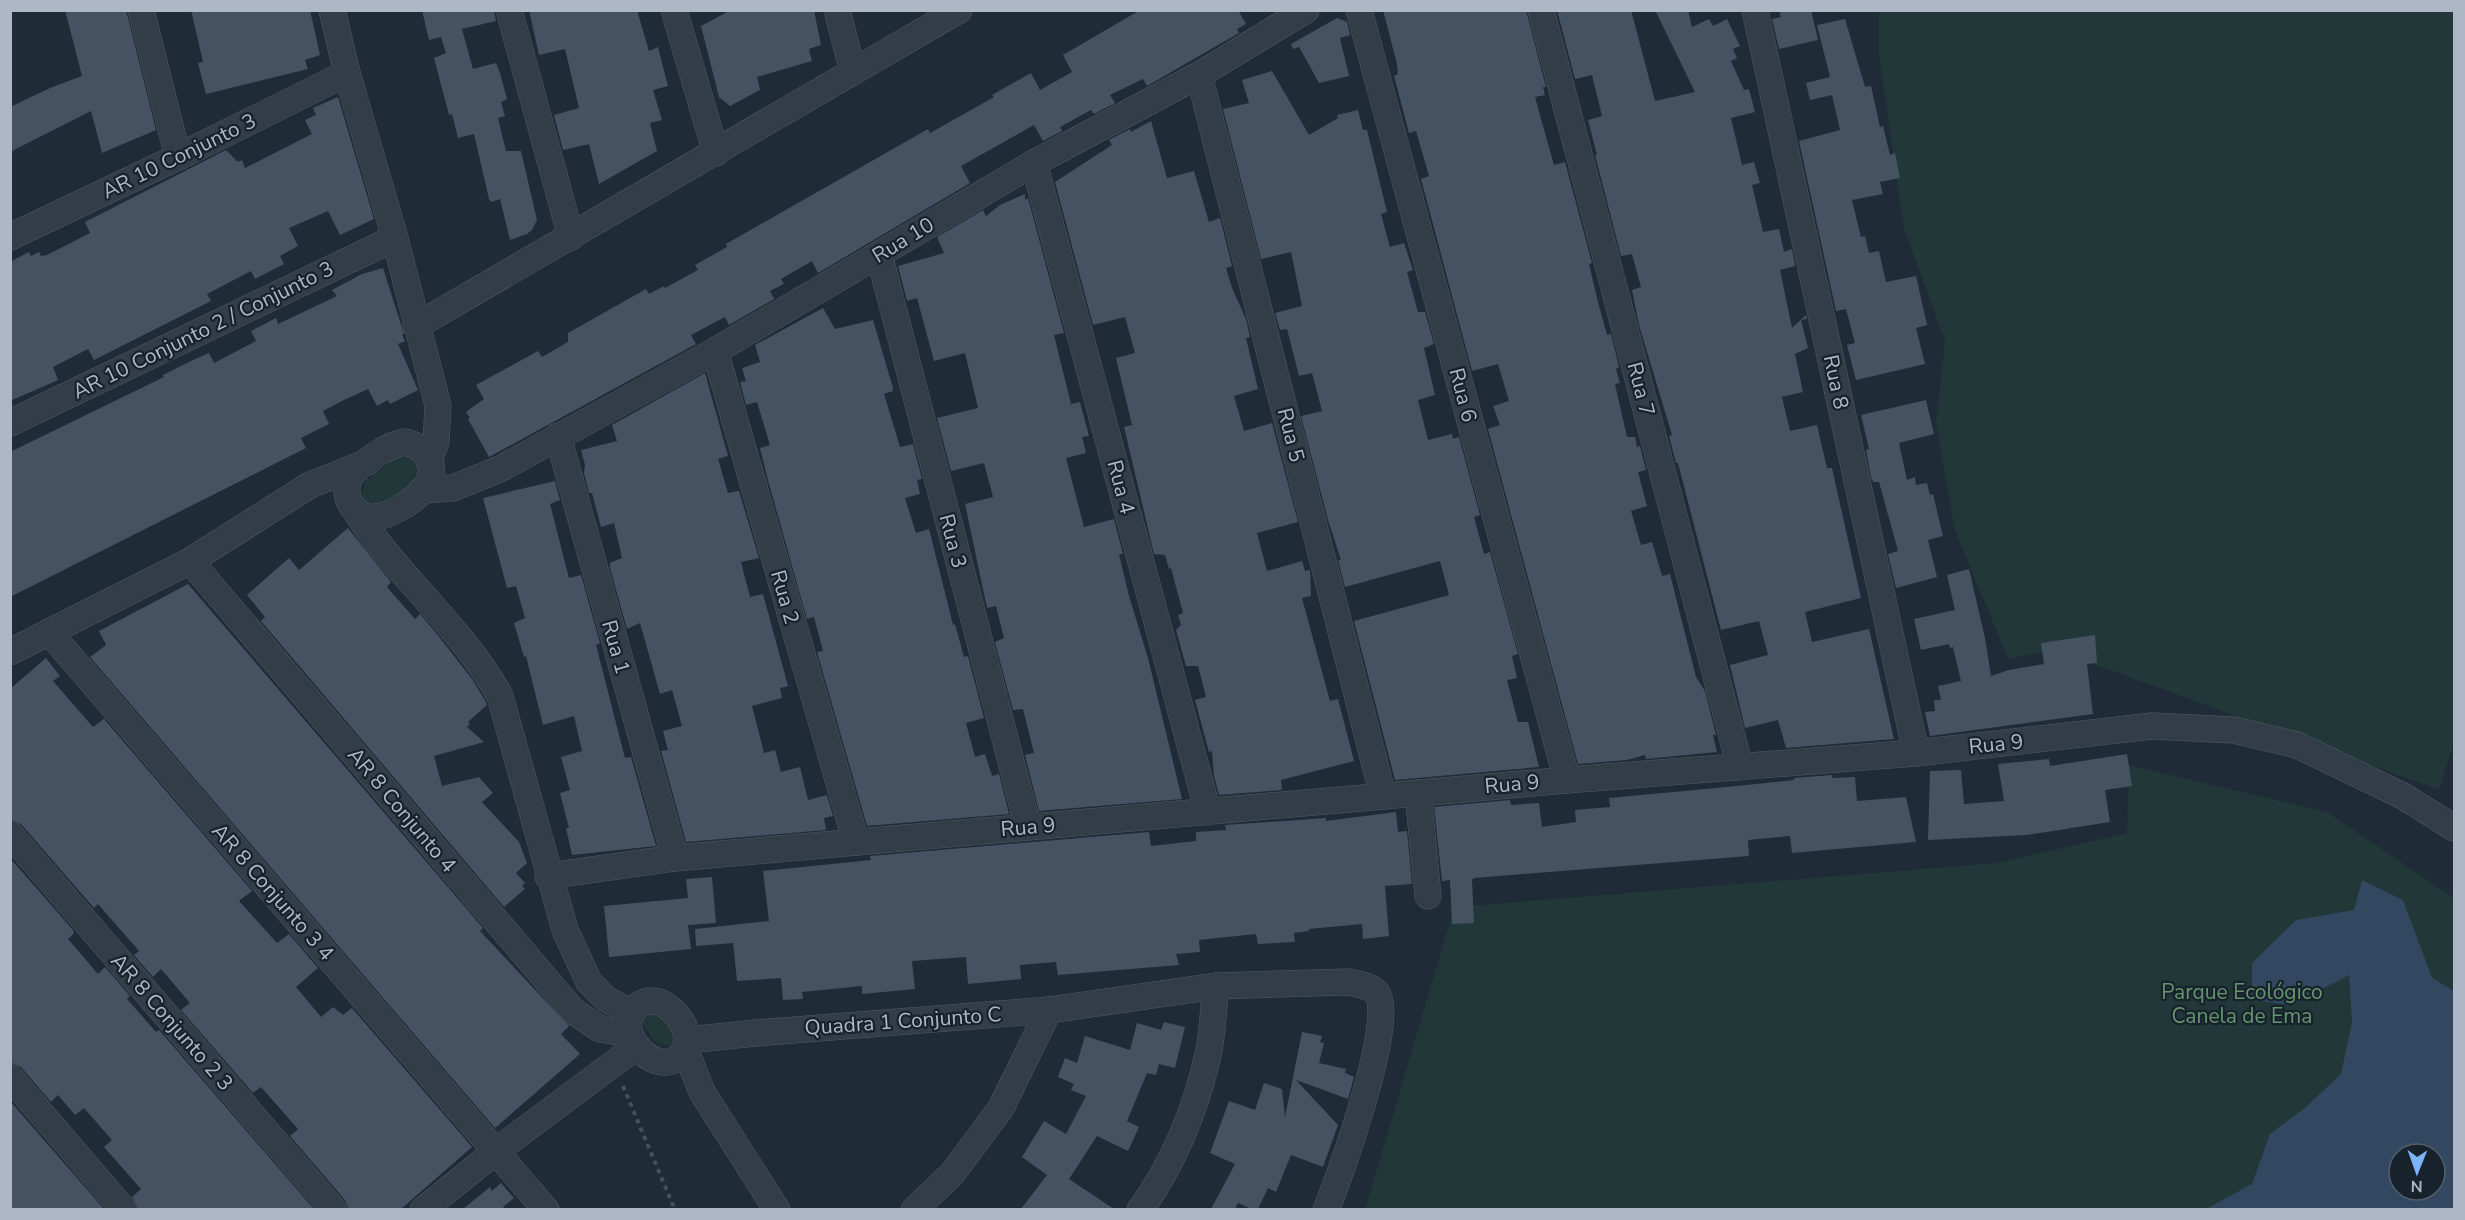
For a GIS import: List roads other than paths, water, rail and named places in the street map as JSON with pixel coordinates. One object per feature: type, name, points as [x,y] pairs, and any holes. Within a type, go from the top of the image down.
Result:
[{"type":"street","points":[[141,10],[178,157]]},
{"type":"street","points":[[277,508],[351,503],[371,518],[380,518],[392,513],[428,483],[430,462],[439,428],[438,406],[432,381],[395,238],[347,73],[332,10]]},
{"type":"street","points":[[509,10],[571,237]]},
{"type":"street","points":[[674,10],[716,153]]},
{"type":"street","points":[[837,10],[853,72]]},
{"type":"street","points":[[416,326],[959,10]]},
{"type":"street","name":"Rua 10","points":[[422,490],[453,488],[500,469],[715,351],[1034,163],[1198,75],[1306,10]]},
{"type":"street","name":"Rua 6","points":[[1359,10],[1567,780]]},
{"type":"street","name":"Rua 7","points":[[1541,10],[1740,767]]},
{"type":"street","name":"Rua 8","points":[[1755,10],[1916,753]]},
{"type":"street","name":"AR 10 Conjunto 3","points":[[10,237],[347,73]]},
{"type":"street","name":"Rua 5","points":[[1198,75],[1383,796]]},
{"type":"street","name":"Rua 4","points":[[1034,163],[1208,812]]},
{"type":"street","name":"AR 10 Conjunto 2 / Conjunto 3","points":[[10,423],[395,238]]},
{"type":"street","name":"Rua 3","points":[[879,254],[1028,827]]},
{"type":"street","name":"Rua 2","points":[[715,351],[856,842]]},
{"type":"street","points":[[432,381],[423,418],[416,429],[353,472],[348,482],[351,503],[385,555],[406,575],[489,676],[501,696],[564,930],[589,982],[633,1031],[647,1056],[702,1092]]},
{"type":"street","name":"Rua 1","points":[[558,436],[675,858]]},
{"type":"street","points":[[395,443],[414,444],[422,450],[430,462]]},
{"type":"street","points":[[10,652],[190,561],[310,485],[368,462]]},
{"type":"street","name":"Rua 10","points":[[430,462],[469,471],[500,469]]},
{"type":"street","points":[[392,513],[394,541],[406,575]]},
{"type":"street","name":"AR 8 Conjunto 4","points":[[190,561],[573,1011],[600,1029],[633,1031]]},
{"type":"street","name":"AR 8 Conjunto 3 4","points":[[49,632],[546,1209]]},
{"type":"street","name":"Rua 9","points":[[548,876],[675,858],[1567,780],[1916,753],[2152,726],[2234,730],[2297,746],[2450,818]]},
{"type":"street","points":[[1418,793],[1428,896]]},
{"type":"street","name":"AR 8 Conjunto 2 3","points":[[10,834],[334,1209]]},
{"type":"street","name":"Quadra 1 Conjunto C","points":[[756,1032],[1049,1010],[1216,986],[1348,982],[1363,985],[1376,992],[1382,1005],[1380,1026],[1369,1085],[1326,1209]]},
{"type":"street","points":[[1140,1209],[1152,1194],[1188,1122],[1209,1054],[1216,986]]},
{"type":"street","points":[[423,1209],[496,1151],[614,1065],[633,1031],[639,1005],[647,1001],[666,1005],[685,1029],[687,1045],[702,1092],[777,1209]]},
{"type":"street","points":[[914,1209],[952,1174],[1001,1108],[1049,1010]]},
{"type":"street","points":[[672,1011],[698,1021],[756,1032]]},
{"type":"street","points":[[659,1062],[669,1062],[680,1057],[687,1045],[756,1032]]},
{"type":"street","points":[[10,1077],[124,1209]]},
{"type":"water","points":[[2362,880],[2403,900],[2432,978],[2454,991],[2454,1209],[2206,1209],[2252,1184],[2270,1134],[2306,1107],[2341,1074],[2352,1022],[2349,975],[2291,1005],[2252,1000],[2252,963],[2296,920],[2354,910]]},
{"type":"park label","name":"Parque Ecológico Canela de Ema","points":[[2242,1004]]}]
